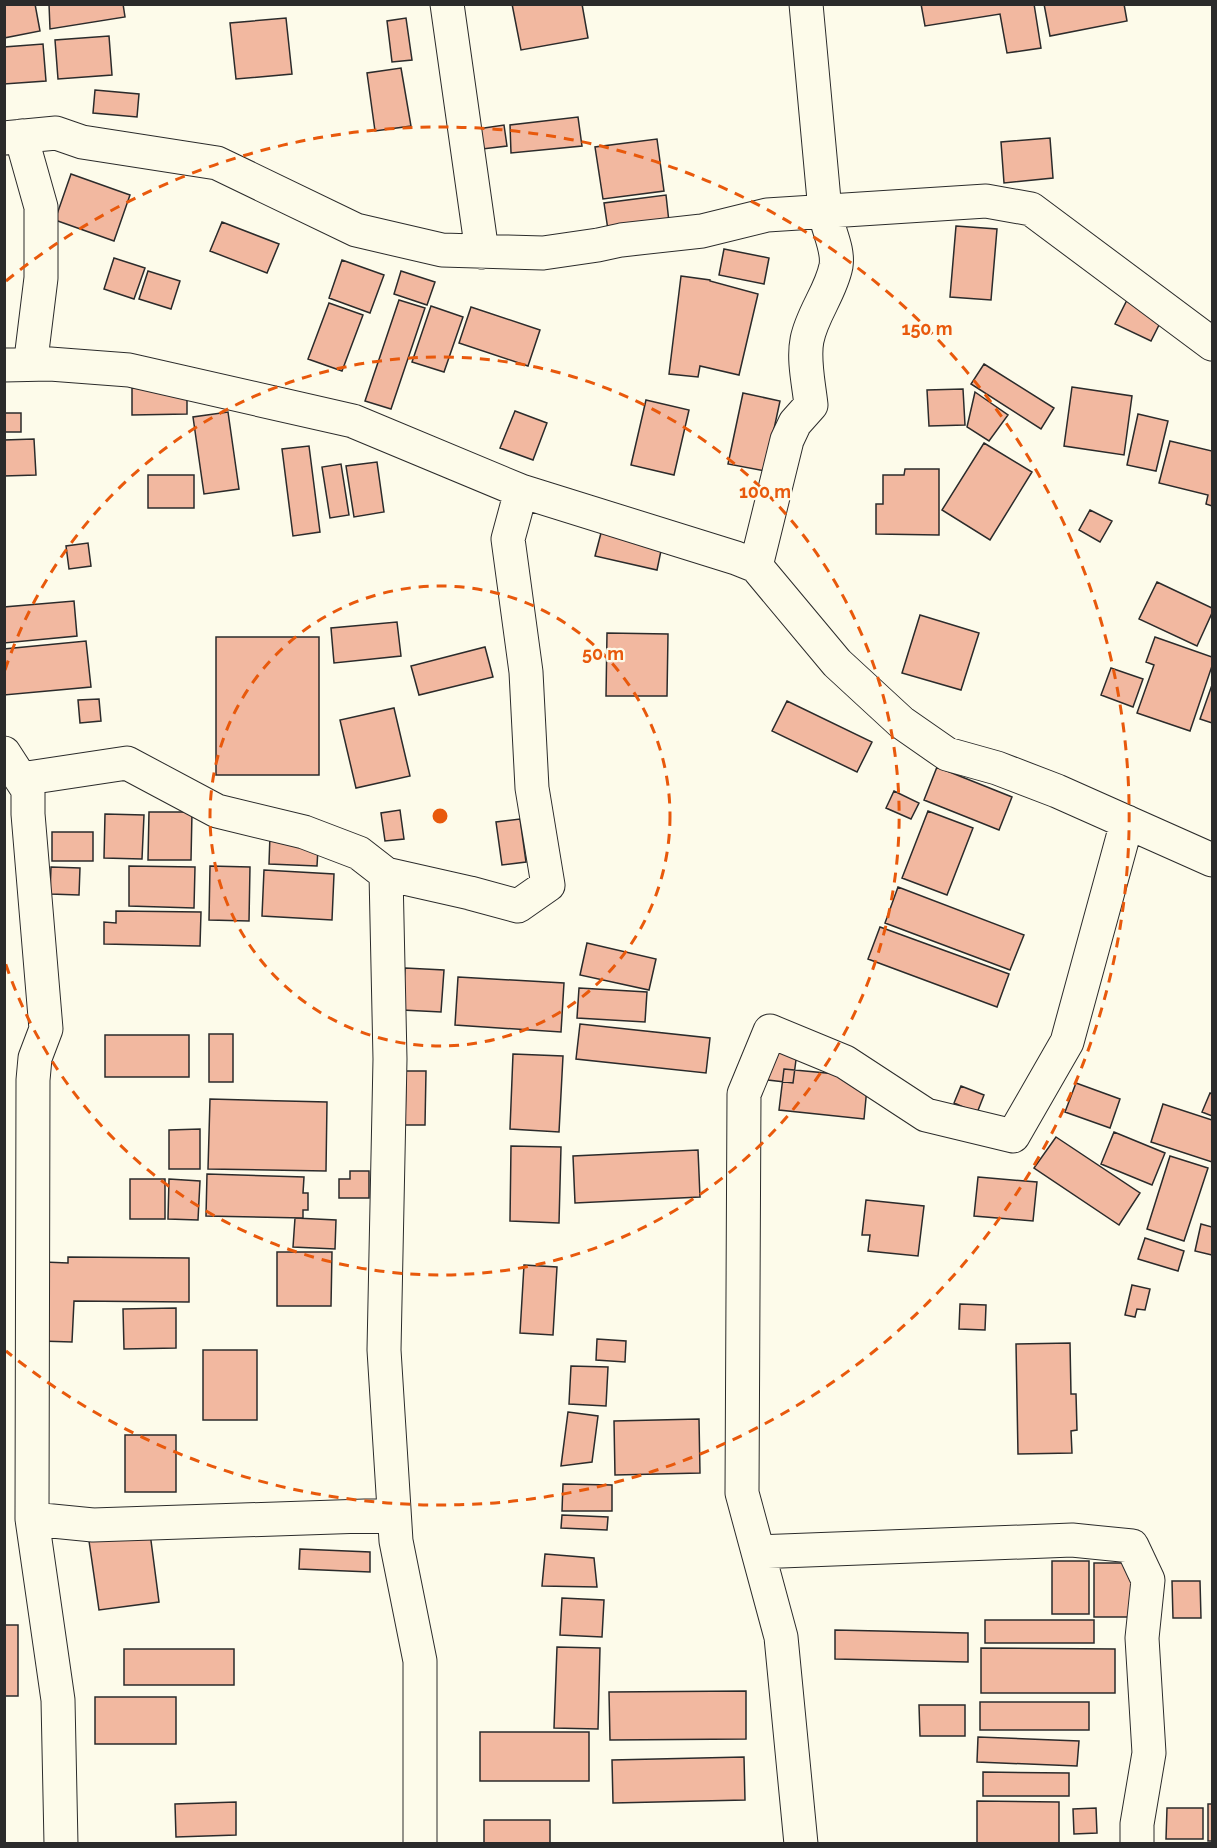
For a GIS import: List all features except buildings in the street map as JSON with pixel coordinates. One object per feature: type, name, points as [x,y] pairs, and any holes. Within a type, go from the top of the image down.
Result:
[{"type":"street","points":[[447,4],[482,252]]},
{"type":"street","points":[[756,566],[787,441],[795,423],[811,405],[806,357],[807,340],[836,265],[835,250],[826,224],[817,149],[806,4]]},
{"type":"street","points":[[1212,344],[1031,209],[986,201],[767,215],[702,231],[641,237],[543,253],[442,250],[356,230],[217,163],[82,142],[56,133],[13,137],[41,207],[41,278],[18,358],[50,364],[129,370],[353,421],[521,491],[756,566],[837,663],[901,722],[947,754],[997,768],[1212,860]]},
{"type":"street","points":[[60,1844],[58,1700],[32,1519],[33,1080],[35,1058],[46,1029],[28,814],[28,790],[13,766],[127,762],[217,811],[304,832],[359,854],[386,874],[471,892],[518,906],[548,885],[532,788],[526,672],[508,539],[521,491]]},
{"type":"street","points":[[801,1844],[781,1637],[742,1493],[744,1094],[770,1031],[845,1062],[926,1114],[1013,1136],[1067,1042],[1127,822]]},
{"type":"street","points":[[386,874],[390,1059],[384,1350],[396,1541],[420,1661],[420,1844]]},
{"type":"street","points":[[32,1519],[93,1525],[394,1515]]},
{"type":"street","points":[[758,1552],[1072,1540],[1132,1546],[1148,1580],[1142,1638],[1149,1753],[1137,1824],[1137,1844]]}]
